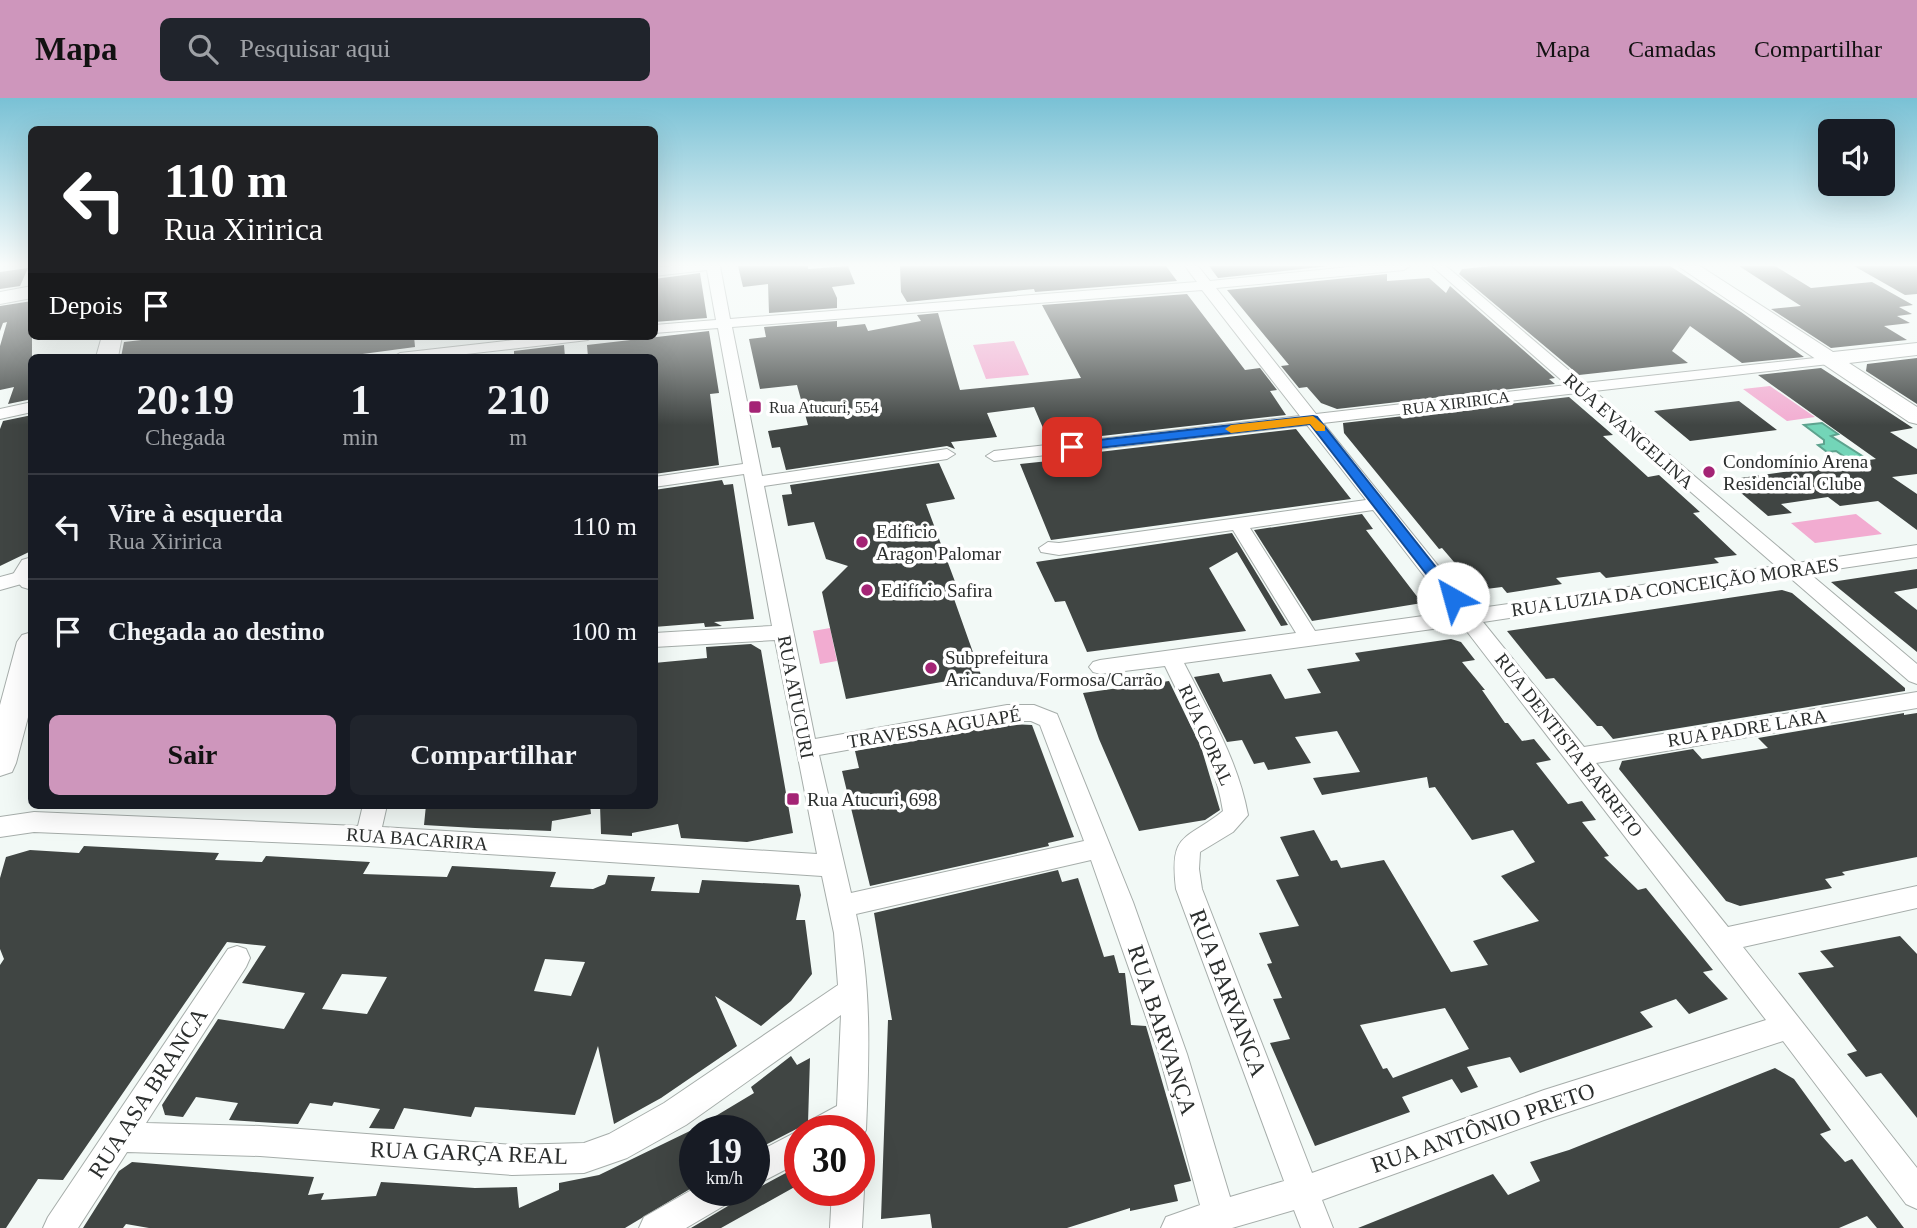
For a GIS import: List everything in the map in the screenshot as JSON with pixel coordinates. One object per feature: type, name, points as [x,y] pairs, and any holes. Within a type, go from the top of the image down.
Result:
[{"type":"street","points":[[658,329],[758,319]]},
{"type":"street","name":"RUA DENTISTA BARRETO","points":[[1233,319],[1723,940],[1917,1193]]},
{"type":"street","name":"RUA EVANGELINA","points":[[1499,319],[1917,676]]},
{"type":"street","points":[[1768,319],[1917,417]]},
{"type":"street","name":"RUA ATUCURI","points":[[723,321],[806,749],[842,906],[854,990],[856,1027],[851,1115]]},
{"type":"street","points":[[418,354],[544,340]]},
{"type":"street","name":"RUA XIRIRICA","points":[[994,456],[1917,349]]},
{"type":"street","points":[[0,414],[28,408]]},
{"type":"street","points":[[658,482],[753,475],[947,454]]},
{"type":"street","points":[[1048,548],[1059,549],[1379,504]]},
{"type":"street","points":[[1238,523],[1309,638]]},
{"type":"street","name":"RUA LUZIA DA CONCEIÇÃO MORAES","points":[[1100,667],[1468,617],[1917,551]]},
{"type":"street","points":[[0,584],[28,575]]},
{"type":"street","points":[[658,640],[783,632]]},
{"type":"street","name":"RUA CORAL","points":[[1171,657],[1218,757],[1235,801],[1236,815]]},
{"type":"street","points":[[0,763],[27,679]]},
{"type":"street","name":"RUA PADRE LARA","points":[[1578,757],[1917,700]]},
{"type":"street","name":"TRAVESSA AGUAPÉ","points":[[806,749],[1007,713],[1041,715],[1049,720],[1054,730],[1098,848]]},
{"type":"street","points":[[368,836],[374,809]]},
{"type":"street","name":"RUA BARVANCA","points":[[1236,815],[1225,826],[1202,834],[1191,844],[1184,863],[1189,889],[1289,1196],[1317,1228]]},
{"type":"street","name":"RUA BACARIRA","points":[[0,827],[34,822],[368,836],[833,866]]},
{"type":"street","points":[[842,906],[1098,848]]},
{"type":"street","name":"RUA BARVANÇA","points":[[1098,848],[1120,902],[1226,1213]]},
{"type":"street","points":[[1723,940],[1917,897]]},
{"type":"street","name":"RUA ASA BRANCA","points":[[59,1228],[237,958]]},
{"type":"street","name":"RUA GARÇA REAL","points":[[120,1137],[260,1141],[512,1160],[584,1158],[616,1147],[675,1114],[854,990]]},
{"type":"street","name":"RUA ANTÔNIO PRETO","points":[[1177,1228],[1289,1196],[1544,1105],[1788,1026]]},
{"type":"street","points":[[655,1228],[693,1206]]},
{"type":"street","points":[[846,1228],[847,1206]]},
{"type":"shaded area","points":[[1014,341],[1029,375],[986,379],[973,345]]},
{"type":"shaded area","points":[[1770,386],[1815,417],[1787,421],[1743,389]]},
{"type":"shaded area","points":[[1822,423],[1838,434],[1831,436],[1867,459],[1852,462],[1836,451],[1827,452],[1818,445],[1824,444],[1824,440],[1804,425]]},
{"type":"shaded area","points":[[1856,514],[1882,534],[1815,543],[1791,523]]},
{"type":"shaded area","points":[[830,628],[837,661],[820,664],[813,631]]},
{"type":"building","points":[[0,319],[28,319],[28,340],[32,340],[32,354],[28,354],[28,400],[8,404],[14,387],[0,390],[0,346],[7,322],[3,323],[0,331]]},
{"type":"building","points":[[658,319],[697,319],[658,322]]},
{"type":"building","points":[[919,319],[940,319],[960,390],[1081,378],[1049,319],[1206,319],[1245,370],[1260,368],[1277,390],[1270,391],[1286,415],[1049,442],[1034,407],[987,413],[997,437],[951,442],[955,449],[947,446],[786,470],[780,447],[772,448],[768,431],[808,425],[797,385],[760,389],[749,339],[766,337],[764,327],[837,321],[837,327],[865,324],[868,331],[921,321]]},
{"type":"building","points":[[1251,319],[1487,319],[1555,378],[1549,379],[1555,384],[1337,409],[1321,403],[1307,387],[1299,388],[1281,366],[1289,365]]},
{"type":"building","points":[[1512,319],[1750,319],[1804,357],[1742,363],[1690,326],[1672,351],[1688,363],[1579,375]]},
{"type":"building","points":[[1786,319],[1902,319],[1910,323],[1884,326],[1907,340],[1831,348]]},
{"type":"building","points":[[709,331],[719,393],[710,394],[719,465],[658,473],[658,354],[588,354],[587,345],[658,340],[658,337]]},
{"type":"building","points":[[414,340],[415,347],[362,354],[122,354],[124,342]]},
{"type":"building","points":[[564,345],[565,354],[514,354],[514,351]]},
{"type":"building","points":[[1917,358],[1917,404],[1866,371],[1867,364]]},
{"type":"building","points":[[1821,368],[1913,428],[1890,432],[1917,449],[1917,474],[1892,477],[1917,494],[1917,530],[1878,501],[1840,506],[1828,497],[1781,504],[1792,513],[1768,516],[1726,480],[1876,459],[1758,375]]},
{"type":"building","points":[[1569,397],[1613,435],[1603,436],[1648,477],[1659,475],[1700,512],[1693,513],[1737,555],[1714,558],[1719,563],[1606,578],[1600,572],[1556,578],[1562,584],[1507,593],[1502,587],[1478,590],[1442,548],[1439,549],[1344,433],[1343,423]]},
{"type":"building","points":[[1739,401],[1777,430],[1690,441],[1654,411]]},
{"type":"building","points":[[28,416],[28,552],[0,566],[0,429],[3,421]]},
{"type":"building","points":[[1296,429],[1351,499],[1051,540],[1020,464],[1058,460],[1056,457]]},
{"type":"building","points":[[939,463],[955,499],[926,504],[960,595],[953,596],[981,675],[846,699],[822,592],[848,566],[826,559],[814,522],[788,526],[782,495],[792,494],[790,485]]},
{"type":"building","points":[[722,480],[724,485],[733,484],[754,619],[714,622],[722,626],[705,627],[704,623],[658,627],[658,489]]},
{"type":"building","points":[[1362,514],[1373,529],[1366,530],[1422,603],[1312,621],[1254,530]]},
{"type":"building","points":[[1232,533],[1288,625],[1281,626],[1237,552],[1209,568],[1246,631],[1087,652],[1065,601],[1055,602],[1036,562]]},
{"type":"building","points":[[1917,569],[1917,588],[1894,592],[1917,610],[1917,652],[1831,582]]},
{"type":"building","points":[[1782,590],[1792,593],[1905,688],[1905,691],[1613,739],[1602,726],[1597,726],[1554,678],[1546,679],[1507,631]]},
{"type":"building","points":[[1451,639],[1461,642],[1475,660],[1462,662],[1485,690],[1482,690],[1505,723],[1508,723],[1522,741],[1534,739],[1551,760],[1536,763],[1568,804],[1582,801],[1596,820],[1582,822],[1609,856],[1604,857],[1638,890],[1646,888],[1713,970],[1703,972],[1728,999],[1689,1014],[1676,999],[1640,1012],[1653,1027],[1520,1073],[1510,1057],[1467,1067],[1478,1087],[1461,1093],[1452,1079],[1402,1097],[1410,1112],[1315,1146],[1270,1043],[1290,1039],[1273,999],[1282,998],[1267,964],[1272,963],[1259,933],[1299,926],[1276,880],[1299,876],[1280,837],[1314,830],[1331,861],[1337,860],[1341,868],[1384,860],[1451,972],[1488,965],[1473,941],[1539,921],[1501,876],[1535,862],[1513,830],[1472,840],[1435,787],[1429,788],[1427,777],[1322,795],[1313,778],[1360,772],[1337,731],[1295,737],[1311,763],[1268,770],[1264,762],[1254,764],[1242,740],[1227,742],[1194,677],[1219,673],[1223,682],[1271,674],[1285,699],[1321,693],[1307,669],[1360,661],[1355,653]],"holes":[[[1445,1008],[1469,1049],[1393,1078],[1387,1068],[1383,1069],[1360,1025]]]},
{"type":"building","points":[[751,644],[761,650],[793,833],[747,842],[681,838],[678,824],[632,833],[632,836],[601,834],[600,809],[658,809],[658,663],[707,658],[706,647]]},
{"type":"building","points":[[1169,681],[1201,747],[1220,810],[1205,820],[1139,831],[1099,739],[1083,693]]},
{"type":"building","points":[[1917,713],[1917,857],[1842,872],[1845,875],[1825,879],[1832,888],[1740,906],[1726,901],[1619,769],[1622,761],[1693,749],[1702,759],[1768,748],[1758,738]]},
{"type":"building","points":[[1007,724],[1032,725],[1074,837],[1048,843],[1049,846],[870,886],[842,771],[859,768],[855,751]]},
{"type":"building","points":[[426,809],[590,809],[591,814],[552,821],[551,831],[424,825]]},
{"type":"building","points":[[84,846],[219,853],[215,860],[262,862],[266,856],[370,862],[363,874],[447,877],[452,866],[556,872],[550,887],[593,889],[605,884],[608,875],[655,877],[651,891],[699,893],[702,880],[799,885],[801,895],[796,920],[805,920],[812,974],[791,1001],[761,1026],[715,996],[737,1046],[661,1098],[614,1124],[598,1046],[575,1115],[475,1107],[471,1117],[404,1108],[394,1129],[369,1128],[380,1109],[334,1102],[332,1106],[310,1103],[298,1124],[229,1120],[238,1103],[196,1097],[183,1117],[165,1115],[162,1105],[218,1019],[284,1029],[305,993],[242,983],[266,946],[227,942],[63,1180],[38,1179],[6,1228],[0,1228],[0,965],[4,959],[0,949],[0,878],[6,857],[30,850],[79,853]],"holes":[[[545,959],[585,962],[571,996],[534,991]],[[342,974],[387,977],[367,1014],[322,1009]]]},
{"type":"building","points":[[1058,870],[1062,882],[1078,878],[1104,957],[1114,955],[1119,973],[1125,973],[1131,1025],[1146,1026],[1191,1181],[1174,1185],[1178,1201],[1130,1211],[1130,1208],[1067,1228],[932,1228],[930,1214],[881,1219],[888,1020],[892,1020],[874,913]]},
{"type":"building","points":[[1900,936],[1917,954],[1917,1118],[1881,1073],[1866,1077],[1847,1054],[1857,1051],[1798,973],[1834,967],[1820,951]]},
{"type":"building","points":[[791,1056],[797,1065],[810,1058],[808,1115],[784,1115],[784,1135],[770,1143],[770,1115],[717,1115],[754,1093],[751,1087]]},
{"type":"building","points":[[1775,1068],[1794,1079],[1831,1130],[1820,1134],[1845,1162],[1852,1159],[1904,1228],[1877,1228],[1867,1216],[1839,1228],[1358,1228],[1493,1174],[1508,1195],[1540,1181],[1530,1162],[1569,1150]]},
{"type":"building","points":[[679,1136],[679,1196],[625,1228],[149,1228],[126,1224],[123,1228],[83,1228],[119,1171],[132,1162],[314,1177],[308,1195],[324,1193],[321,1200],[376,1196],[381,1182],[475,1188],[517,1187],[519,1208],[559,1190],[559,1183],[599,1175]]},
{"type":"building","points":[[784,1174],[784,1193],[770,1201],[770,1181]]},
{"type":"building","points":[[728,1206],[760,1206],[721,1228],[691,1228]]},
{"type":"slow traffic","points":[[1231,429],[1313,419],[1320,429]]},
{"type":"place","name":"Rua Atucuri, 554","points":[[755,407]]},
{"type":"place","name":"Condomínio Arena Residencial Clube","points":[[1709,472]]},
{"type":"place","name":"Edificio Aragon Palomar","points":[[862,542]]},
{"type":"place","name":"Edifício Safira","points":[[867,590]]},
{"type":"place","name":"Subprefeitura Aricanduva/Formosa/Carrão","points":[[931,668]]},
{"type":"place","name":"Rua Atucuri, 698","points":[[793,799]]},
{"type":"route","points":[[1072,447],[1313,419],[1453,598]]}]
